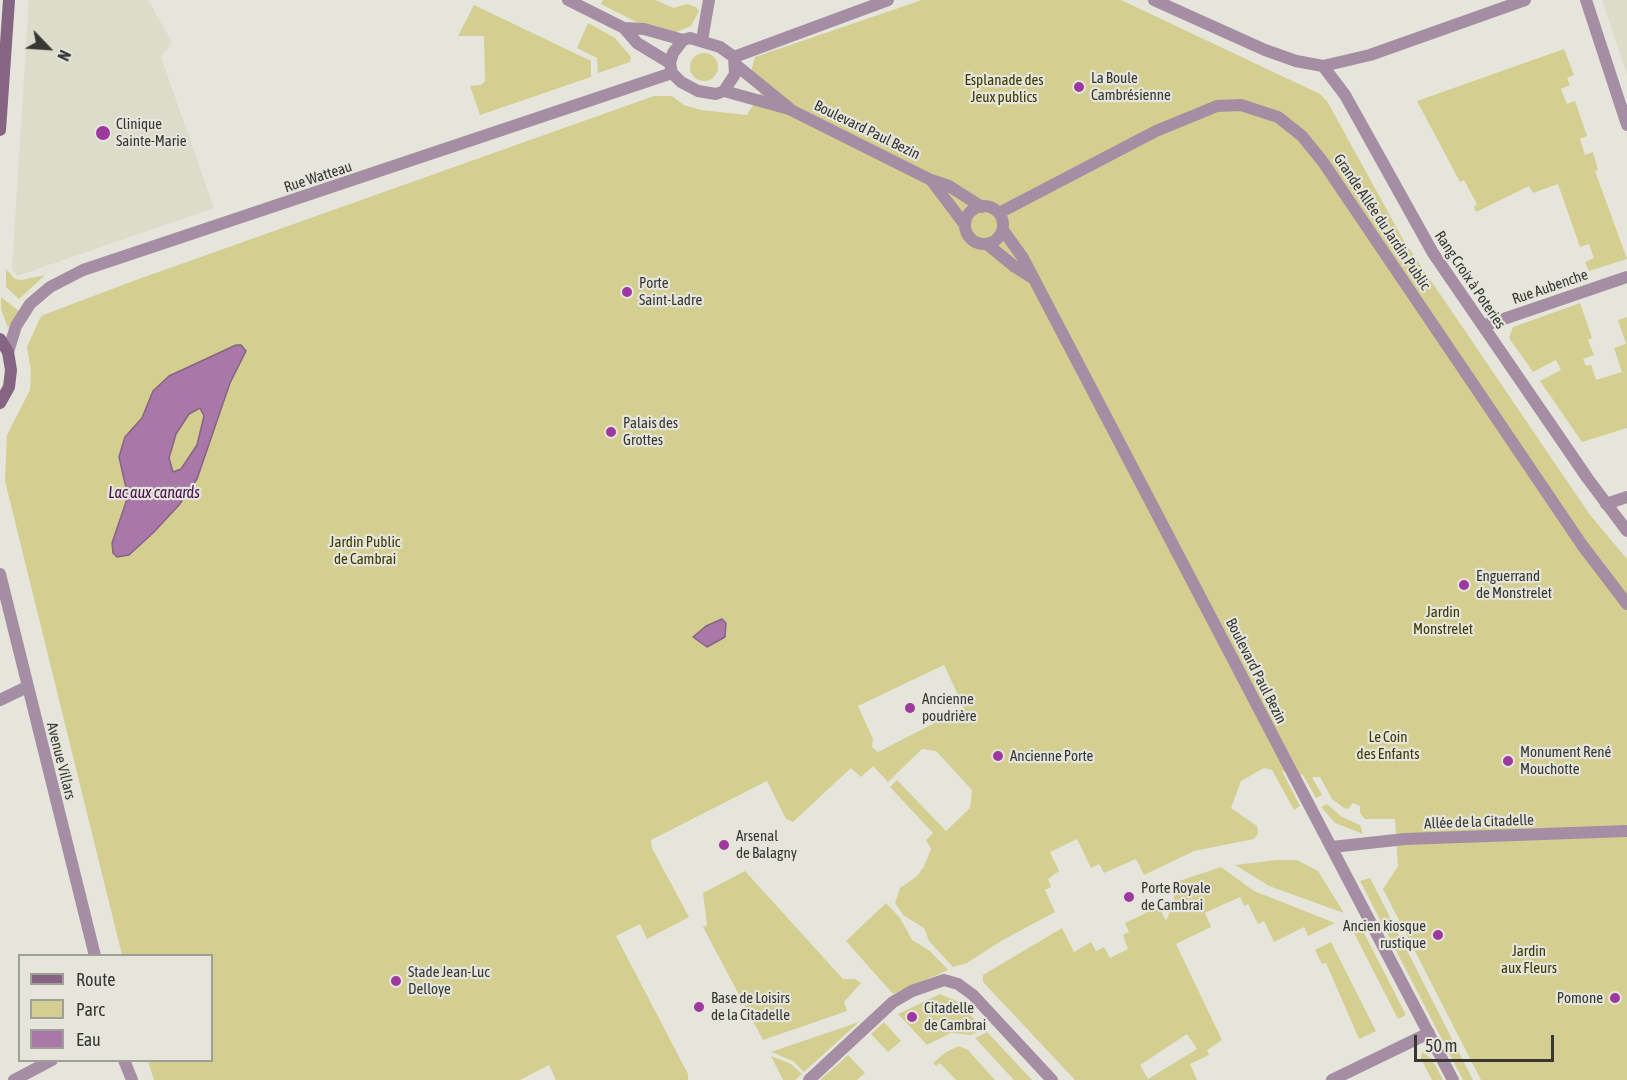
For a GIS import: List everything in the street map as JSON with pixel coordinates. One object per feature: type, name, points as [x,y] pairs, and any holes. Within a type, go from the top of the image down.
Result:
[{"type":"main road","points":[[0,130],[9,0]]},
{"type":"main road","points":[[0,339],[8,352],[10,381],[0,403]]},
{"type":"street","points":[[568,0],[624,28],[638,43],[671,68],[681,82],[698,91],[716,94],[724,91],[731,83],[735,61]]},
{"type":"street","points":[[702,40],[709,0]]},
{"type":"street","points":[[735,61],[888,0]]},
{"type":"street","points":[[1154,0],[1265,50],[1296,61],[1323,66],[1370,55],[1525,0]]},
{"type":"street","points":[[1586,0],[1627,125]]},
{"type":"street","points":[[624,28],[644,29],[683,40],[702,40],[720,47],[735,61]]},
{"type":"street","points":[[671,68],[673,53],[683,40]]},
{"type":"street","name":"Boulevard Paul Bezin","points":[[735,61],[789,109]]},
{"type":"street","name":"Rang Croix à Poteries","points":[[1323,66],[1345,95],[1427,245],[1627,531]]},
{"type":"street","name":"Rue Watteau","points":[[8,352],[16,326],[30,304],[50,287],[83,270],[671,68]]},
{"type":"street","name":"Boulevard Paul Bezin","points":[[724,91],[789,109],[932,180],[949,186],[982,207]]},
{"type":"street","name":"Grande Allée du Jardin Public","points":[[999,213],[1156,130],[1217,106],[1241,105],[1278,117],[1302,136],[1323,162],[1582,545],[1627,604]]},
{"type":"street","name":"Boulevard Paul Bezin","points":[[932,180],[965,225]]},
{"type":"street","points":[[982,207],[991,207],[999,213],[1002,230],[995,240],[987,244],[971,239],[965,225],[970,213],[982,207]]},
{"type":"street","name":"Boulevard Paul Bezin","points":[[1002,230],[1023,258],[1453,1080]]},
{"type":"street","name":"Boulevard Paul Bezin","points":[[987,244],[1031,277]]},
{"type":"street","name":"Rue Aubenche","points":[[1483,326],[1627,277]]},
{"type":"street","points":[[1606,504],[1627,496]]},
{"type":"street","name":"Avenue Villars","points":[[0,574],[94,954]]},
{"type":"street","points":[[0,700],[27,687]]},
{"type":"street","name":"Allée de la Citadelle","points":[[1332,847],[1405,839],[1627,831]]},
{"type":"street","points":[[809,1080],[893,1002],[935,982],[951,981],[973,995],[1052,1080]]},
{"type":"street","points":[[1332,1080],[1429,1033]]},
{"type":"street","points":[[14,1080],[48,1062]]},
{"type":"street","points":[[125,1062],[132,1080]]},
{"type":"shaded area","name":"Clinique Sainte-Marie","points":[[29,0],[148,0],[172,42],[161,57],[214,208],[17,276],[12,269]]},
{"type":"shaded area","points":[[1602,0],[1627,0],[1627,75]]},
{"type":"green space","points":[[603,0],[655,0],[674,8],[687,4],[696,7],[699,11],[691,26],[674,33],[650,29],[601,4]]},
{"type":"green space","name":"Jardin Public de Cambrai","points":[[922,0],[1121,0],[1320,94],[1327,101],[1404,241],[1590,515],[1627,559],[1627,1080],[1481,1080],[1383,889],[1398,866],[1395,819],[1365,819],[1360,813],[1360,806],[1353,803],[1348,809],[1344,808],[1332,799],[1320,777],[1312,777],[1322,795],[1316,798],[1303,775],[1282,771],[1300,806],[1294,810],[1272,770],[1264,768],[1241,781],[1231,808],[1257,826],[1258,834],[1254,839],[1194,851],[1144,875],[1136,859],[1104,873],[1099,864],[1091,868],[1077,839],[1050,852],[1059,871],[1048,879],[1051,887],[1045,890],[1055,912],[1001,941],[967,963],[953,967],[929,941],[924,928],[903,915],[895,903],[900,888],[916,877],[924,867],[931,849],[926,840],[933,833],[890,787],[897,780],[946,831],[970,808],[972,790],[936,751],[922,749],[888,782],[873,766],[861,777],[851,768],[793,822],[786,819],[767,781],[651,840],[652,848],[689,917],[647,939],[640,924],[616,936],[688,1074],[688,1080],[556,1080],[549,1065],[520,1080],[154,1080],[148,1062],[213,1062],[213,954],[122,954],[5,481],[7,435],[30,390],[31,372],[27,347],[40,318],[136,280],[654,96],[672,96],[684,105],[701,110],[747,115],[766,84],[751,72],[755,57]],"holes":[[[944,665],[964,708],[878,752],[872,747],[873,739],[858,706]]]},
{"type":"green space","points":[[474,5],[591,61],[591,77],[480,115],[470,86],[481,85],[485,81],[484,36],[458,36]]},
{"type":"green space","points":[[588,23],[615,38],[631,57],[630,62],[598,73],[597,58],[577,48]]},
{"type":"green space","points":[[1564,49],[1574,75],[1567,78],[1570,85],[1561,89],[1567,104],[1575,101],[1587,136],[1580,139],[1585,155],[1593,152],[1598,170],[1595,171],[1627,259],[1589,271],[1585,262],[1594,258],[1589,244],[1580,247],[1558,184],[1533,193],[1529,186],[1476,212],[1474,207],[1477,204],[1464,180],[1460,182],[1417,101]]},
{"type":"green space","points":[[704,53],[714,57],[718,67],[714,77],[704,81],[694,77],[690,67],[694,57]]},
{"type":"green space","points":[[6,269],[15,279],[22,280],[45,275],[19,299],[6,287]]},
{"type":"green space","points":[[1,297],[19,311],[8,328],[1,309]]},
{"type":"green space","points":[[1580,303],[1592,338],[1588,340],[1594,355],[1583,359],[1586,366],[1591,365],[1596,380],[1622,372],[1614,348],[1626,344],[1618,320],[1627,317],[1627,428],[1582,442],[1540,381],[1561,370],[1556,360],[1533,372],[1509,338],[1513,327]]},
{"type":"green space","points":[[1327,804],[1342,817],[1360,825],[1363,834],[1335,823],[1321,807]]},
{"type":"green space","points":[[1297,860],[1318,871],[1344,913],[1269,886],[1235,865]]},
{"type":"green space","points":[[1221,867],[1254,891],[1335,923],[1308,936],[1304,927],[1274,942],[1264,921],[1258,924],[1248,904],[1244,906],[1240,897],[1205,913],[1211,927],[1176,944],[1222,1040],[1207,1050],[1209,1055],[1190,1064],[1197,1080],[1075,1080],[983,982],[983,975],[1062,928],[1074,952],[1091,942],[1096,951],[1104,947],[1110,958],[1128,949],[1123,935],[1129,932],[1125,923],[1146,913],[1144,907],[1156,901],[1166,921],[1174,902],[1173,883]],"holes":[[[1187,1034],[1197,1049],[1148,1079],[1140,1065]]]},
{"type":"green space","points":[[745,871],[843,979],[855,979],[861,983],[844,1002],[847,1011],[763,1040],[703,927],[707,925],[703,893]]},
{"type":"green space","points":[[1370,878],[1473,1080],[1463,1080],[1360,881]]},
{"type":"green space","points":[[886,903],[900,918],[912,940],[930,951],[948,970],[893,994],[846,941]]},
{"type":"green space","points":[[1361,927],[1406,1015],[1398,1019],[1353,931]]},
{"type":"green space","points":[[1331,942],[1376,1031],[1359,1039],[1326,963],[1322,964],[1315,950]]},
{"type":"green space","points":[[940,994],[957,1001],[984,1029],[971,1035],[951,1033],[927,1045],[898,1014]]},
{"type":"green space","points":[[859,1022],[804,1072],[793,1061],[771,1052]]},
{"type":"green space","points":[[884,1022],[901,1041],[888,1052],[871,1034]]},
{"type":"green space","points":[[987,1032],[1032,1080],[1014,1080],[975,1038]]},
{"type":"green space","points":[[959,1046],[968,1050],[995,1080],[956,1080],[940,1063],[936,1066],[933,1063],[946,1052]]},
{"type":"green space","points":[[1422,1052],[1432,1059],[1443,1080],[1432,1080],[1421,1059]]},
{"type":"green space","points":[[848,1055],[865,1073],[857,1080],[820,1080]]},
{"type":"green space","points":[[771,1056],[791,1064],[802,1074],[795,1080],[783,1080]]},
{"type":"water","name":"Lac aux canards","points":[[236,345],[241,345],[246,351],[230,383],[197,479],[179,505],[154,532],[129,555],[117,557],[113,553],[112,543],[126,502],[127,492],[119,457],[125,437],[142,418],[153,391],[169,376]],"holes":[[[200,408],[204,416],[197,445],[181,469],[173,472],[169,458],[176,434],[189,414]]]},
{"type":"water","points":[[722,619],[726,623],[725,637],[707,647],[693,637],[706,626]]},
{"type":"place","name":"La Boule Cambrésienne","points":[[1079,87]]},
{"type":"place","name":"Clinique Sainte-Marie","points":[[103,133]]},
{"type":"place","name":"Porte Saint-Ladre","points":[[627,292]]},
{"type":"place","name":"Palais des Grottes","points":[[611,432]]},
{"type":"place","name":"Enguerrand de Monstrelet","points":[[1464,585]]},
{"type":"place","name":"Ancienne poudrière","points":[[910,708]]},
{"type":"place","name":"Ancienne Porte","points":[[998,756]]},
{"type":"place","name":"Monument René Mouchotte","points":[[1508,761]]},
{"type":"place","name":"Arsenal de Balagny","points":[[724,845]]},
{"type":"place","name":"Porte Royale de Cambrai","points":[[1129,897]]},
{"type":"place","name":"Ancien kiosque rustique","points":[[1438,935]]},
{"type":"place","name":"Stade Jean-Luc Delloye","points":[[396,981]]},
{"type":"place","name":"Pomone","points":[[1615,998]]},
{"type":"place","name":"Base de Loisirs de la Citadelle","points":[[699,1007]]},
{"type":"place","name":"Citadelle de Cambrai","points":[[912,1017]]},
{"type":"park label","name":"Esplanade des Jeux publics","points":[[1004,88]]},
{"type":"park label","name":"Jardin Monstrelet","points":[[1443,620]]},
{"type":"park label","name":"Le Coin des Enfants","points":[[1388,746]]},
{"type":"park label","name":"Jardin aux Fleurs","points":[[1529,960]]}]
